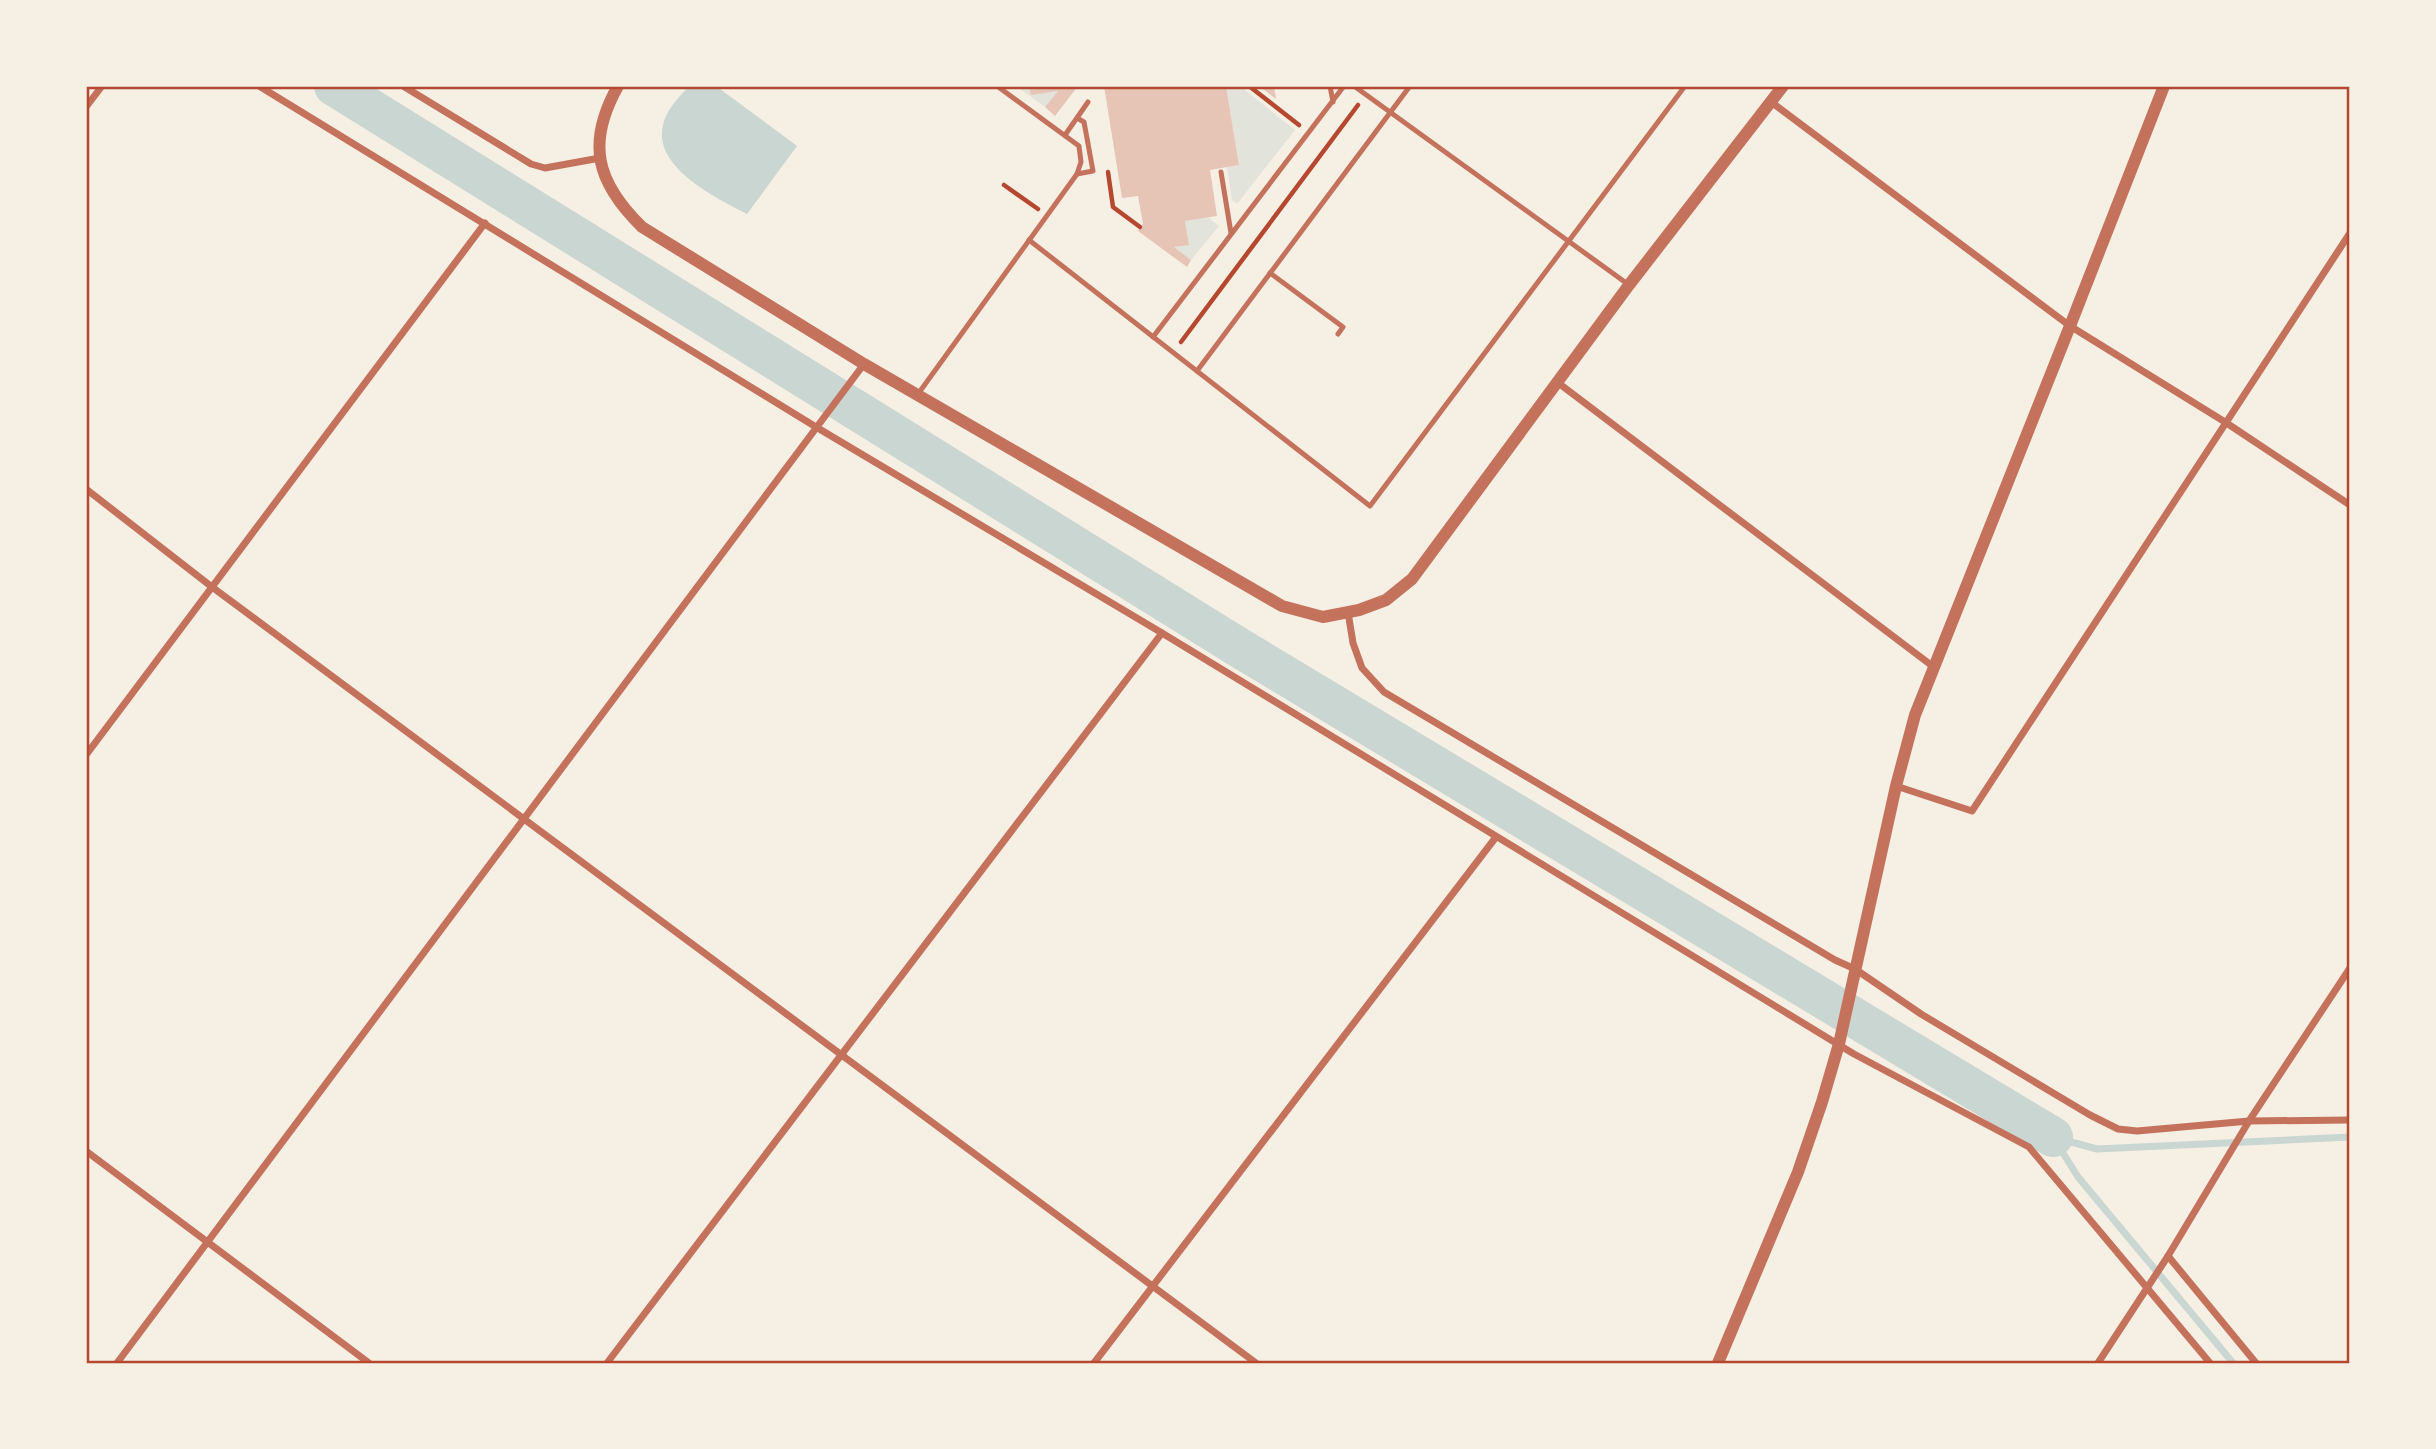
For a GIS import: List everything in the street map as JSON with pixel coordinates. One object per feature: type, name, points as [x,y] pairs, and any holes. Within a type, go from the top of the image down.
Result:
[{"type":"street","points":[[86,107],[102,86]]},
{"type":"street","points":[[259,86],[1839,1044],[2029,1146],[2210,1363]]},
{"type":"street","points":[[403,86],[531,164],[545,167],[600,158]]},
{"type":"street","points":[[618,86],[600,127],[600,158],[607,185],[622,208],[642,227],[864,364],[1282,606],[1324,617],[1387,600],[1412,579],[1629,285],[1783,86]]},
{"type":"street","points":[[1718,1363],[1798,1172],[1822,1102],[1839,1044],[1896,786],[1915,715],[2164,86]]},
{"type":"street","points":[[1771,103],[2070,326],[2225,422],[2350,505]]},
{"type":"street","points":[[86,755],[485,223]]},
{"type":"street","points":[[1896,786],[1972,811],[2350,233]]},
{"type":"street","points":[[117,1363],[864,364]]},
{"type":"street","points":[[1558,382],[1935,668]]},
{"type":"street","points":[[86,489],[212,587],[1256,1363]]},
{"type":"street","points":[[1348,612],[1353,643],[1362,668],[1384,692],[2090,1115],[2118,1129],[2137,1131],[2249,1121],[2350,1120]]},
{"type":"street","points":[[607,1363],[1162,632]]},
{"type":"street","points":[[1094,1363],[1496,837]]},
{"type":"street","points":[[2098,1363],[2168,1256],[2249,1121],[2350,968]]},
{"type":"street","points":[[86,1151],[369,1363]]},
{"type":"street","points":[[2168,1256],[2256,1363]]},
{"type":"lane","points":[[918,394],[1077,174],[1082,162],[1079,146],[997,86]]},
{"type":"lane","points":[[1330,86],[1333,102]]},
{"type":"lane","points":[[1153,337],[1344,86]]},
{"type":"lane","points":[[1354,86],[1629,285]]},
{"type":"lane","points":[[1197,371],[1410,86]]},
{"type":"lane","points":[[1029,240],[1370,506],[1685,86]]},
{"type":"lane","points":[[1065,135],[1088,102]]},
{"type":"lane","points":[[1077,118],[1084,122],[1093,171],[1077,174]]},
{"type":"lane","points":[[1221,172],[1231,233]]},
{"type":"lane","points":[[1270,273],[1343,327],[1338,334]]},
{"type":"path","points":[[1249,86],[1298,125]]},
{"type":"path","points":[[1186,349],[1180,344],[1361,102]]},
{"type":"path","points":[[1107,167],[1113,207],[1140,227]]},
{"type":"path","points":[[1004,185],[1047,215]]},
{"type":"shaded area","points":[[689,86],[716,86],[797,146],[747,214],[686,177],[665,149],[662,133],[666,116]]},
{"type":"shaded area","points":[[1016,86],[1029,86],[1031,94],[1058,91],[1045,107]]},
{"type":"shaded area","points":[[1226,86],[1240,86],[1295,130],[1237,204],[1232,200],[1227,167],[1239,165]]},
{"type":"shaded area","points":[[1208,217],[1219,226],[1191,260],[1174,247],[1189,244],[1185,221]]},
{"type":"building","points":[[1029,86],[1078,86],[1055,116],[1045,107],[1058,91],[1031,95]]},
{"type":"building","points":[[1104,86],[1226,86],[1239,165],[1210,170],[1217,216],[1185,221],[1189,245],[1174,247],[1191,260],[1187,267],[1138,231],[1143,224],[1138,196],[1122,198]]},
{"type":"building","points":[[1259,86],[1274,86],[1276,99]]},
{"type":"waterway","points":[[334,86],[1238,647],[2053,1137]]},
{"type":"waterway","points":[[2053,1137],[2097,1149],[2350,1137]]},
{"type":"waterway","points":[[2053,1137],[2078,1177],[2233,1363]]}]
